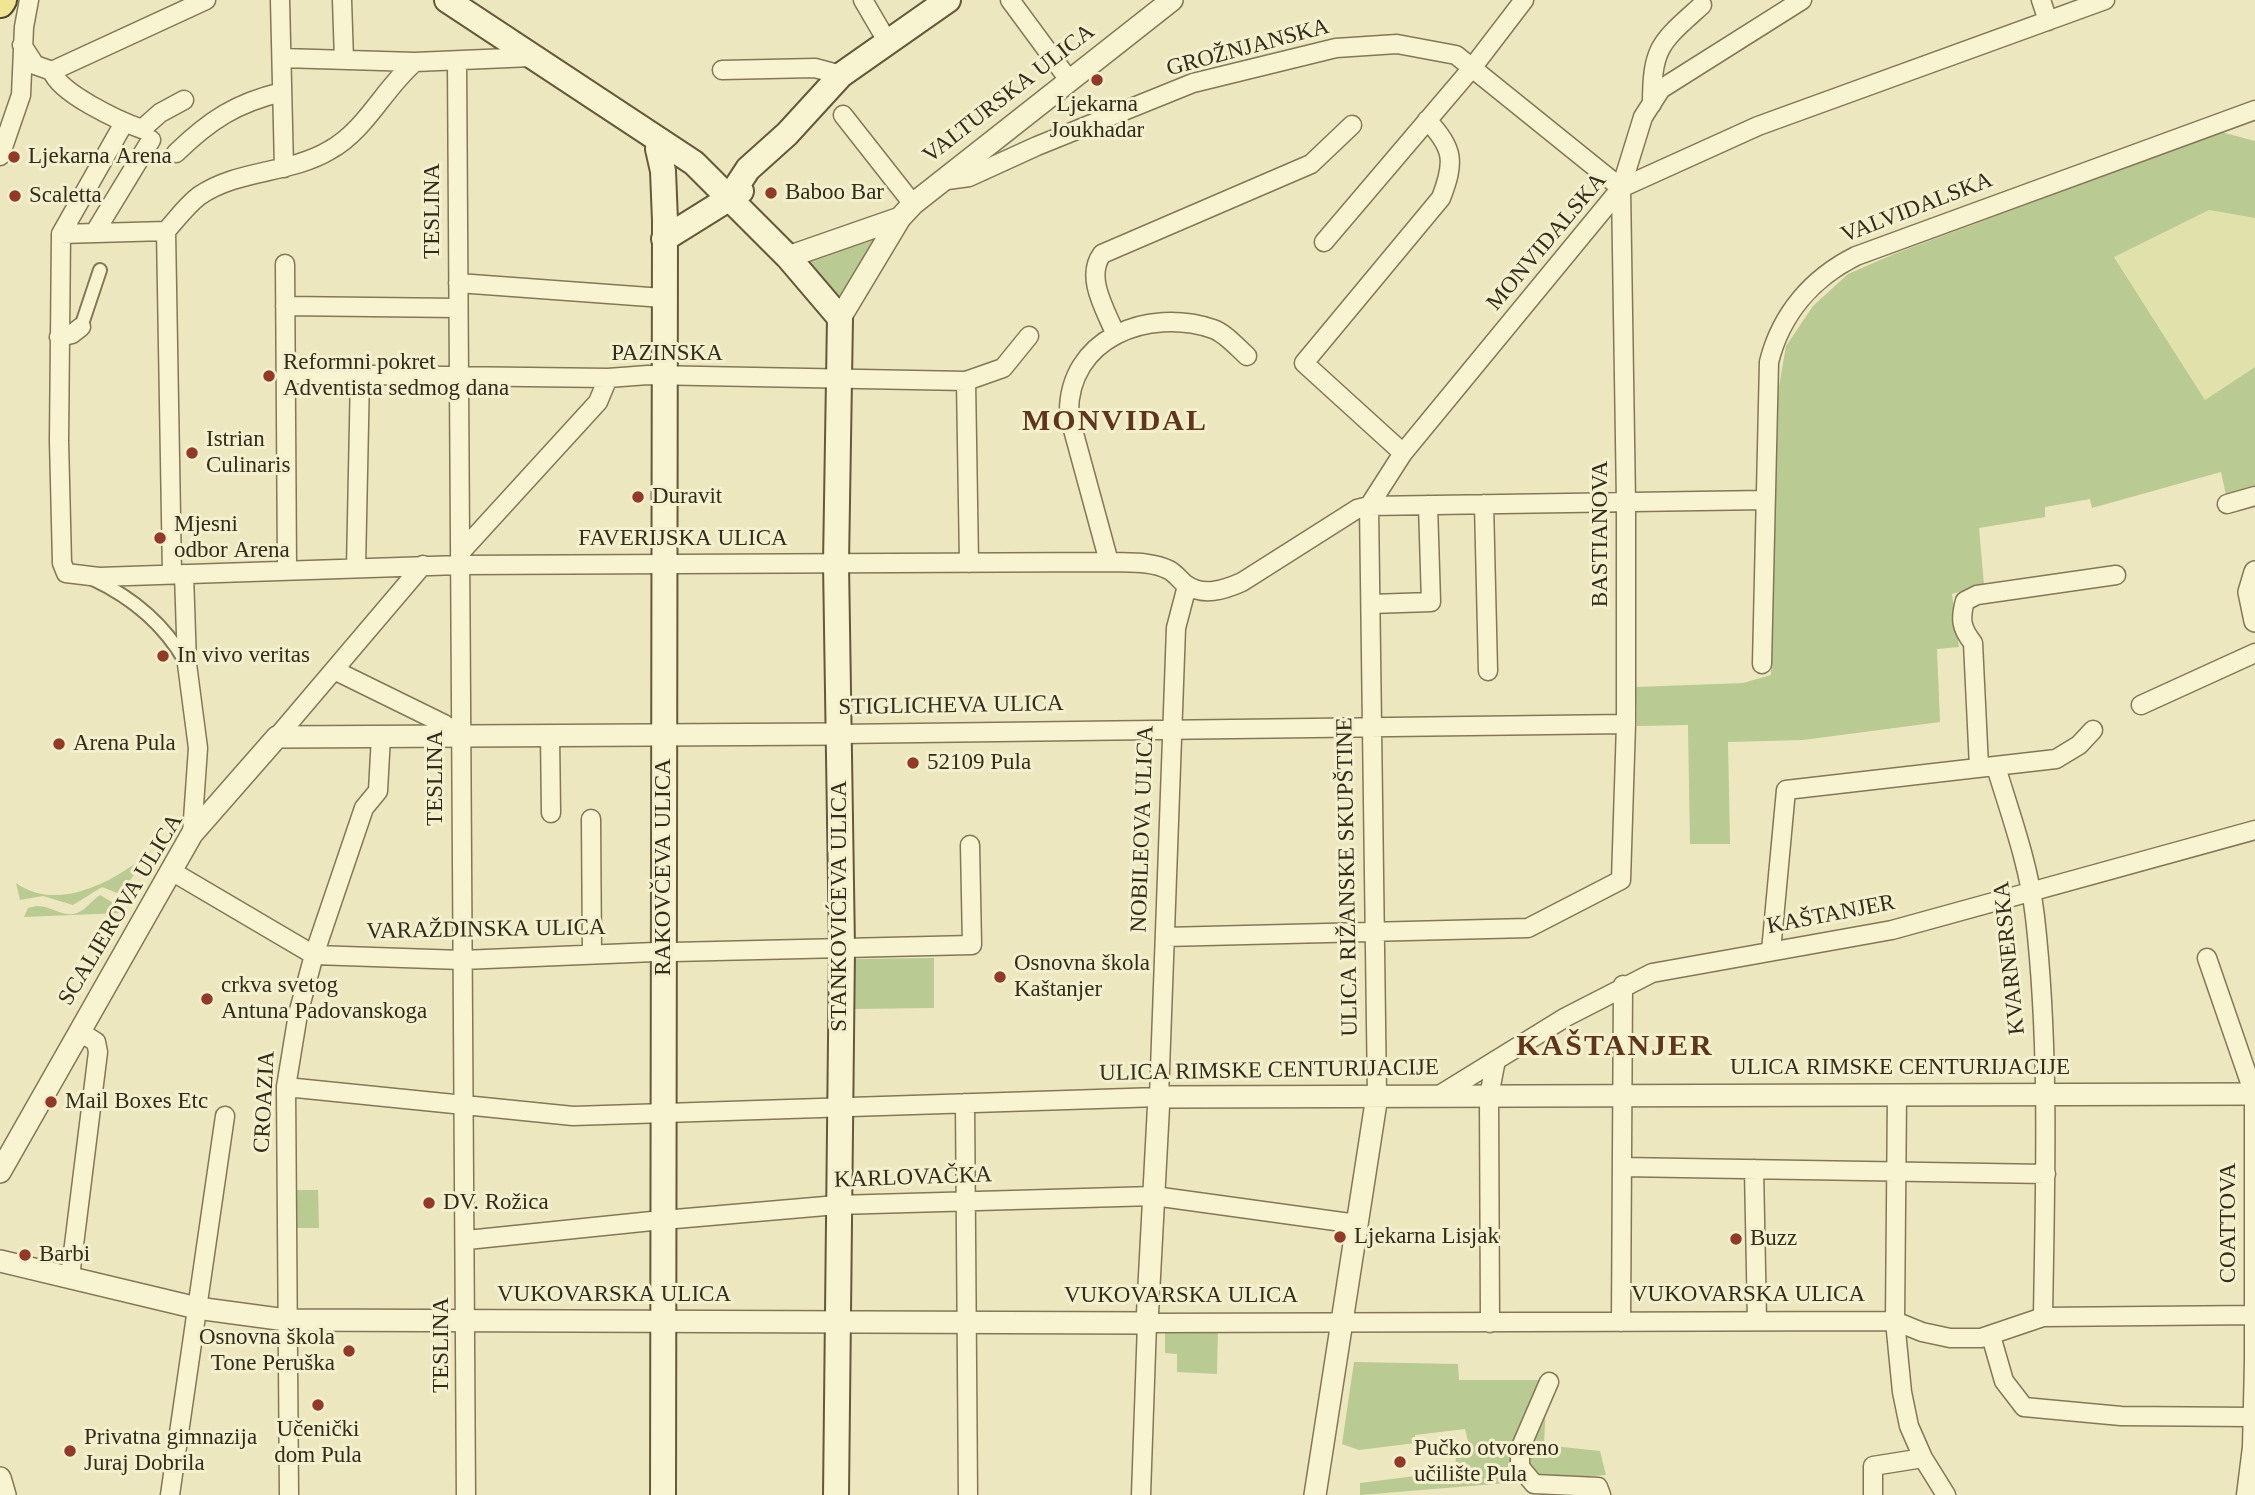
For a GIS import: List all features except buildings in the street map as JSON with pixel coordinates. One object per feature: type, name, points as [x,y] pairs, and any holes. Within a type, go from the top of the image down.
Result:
[{"type":"main road","points":[[447,0],[640,129],[681,153],[788,257],[840,318]]},
{"type":"main road","points":[[730,198],[748,170],[787,134],[841,75],[948,0]]},
{"type":"main road","points":[[640,129],[696,183],[715,194],[730,198]]},
{"type":"main road","points":[[664,239],[748,185],[771,162],[787,134]]},
{"type":"main road","name":"RAKOVČEVA ULICA","points":[[658,149],[664,181],[663,1495]]},
{"type":"main road","points":[[704,173],[730,175],[748,170]]},
{"type":"main road","name":"STANKOVIĆEVA ULICA","points":[[836,1495],[837,1205],[842,948],[836,563],[840,318]]},
{"type":"street","points":[[0,156],[21,94],[22,45],[29,0]]},
{"type":"street","points":[[22,45],[35,65],[52,71],[206,0]]},
{"type":"street","points":[[280,0],[284,168]]},
{"type":"street","points":[[342,0],[344,60]]},
{"type":"street","points":[[863,0],[887,41]]},
{"type":"street","points":[[1010,0],[1069,80]]},
{"type":"street","name":"VALTURSKA ULICA","points":[[906,211],[940,181],[1172,0]]},
{"type":"street","points":[[1324,242],[1472,68],[1524,0]]},
{"type":"street","points":[[1621,188],[1643,117],[1661,89],[1802,0]]},
{"type":"street","points":[[2041,0],[2048,21]]},
{"type":"street","name":"MONVIDALSKA","points":[[1369,506],[1403,453],[1621,188],[1758,126],[2105,0]]},
{"type":"street","points":[[1652,104],[1652,72],[1663,40],[1702,5]]},
{"type":"street","name":"GROŽNJANSKA","points":[[940,181],[969,177],[1037,146],[1193,83],[1336,48],[1407,45],[1456,55],[1621,188]]},
{"type":"street","points":[[282,58],[415,62],[532,57]]},
{"type":"street","name":"TESLINA","points":[[457,61],[462,1105],[467,1240],[466,1495]]},
{"type":"street","points":[[192,834],[198,748],[178,574],[166,231],[198,197],[230,180],[284,168],[331,150],[372,112],[395,79],[415,62]]},
{"type":"street","points":[[722,70],[815,68],[841,75]]},
{"type":"street","points":[[52,71],[57,84],[124,123],[142,130],[160,113],[184,100]]},
{"type":"street","points":[[176,153],[226,112],[247,101],[282,92]]},
{"type":"street","name":"VALVIDALSKA","points":[[1762,664],[1769,362],[1776,337],[1810,287],[1835,267],[1856,256],[2255,110]]},
{"type":"street","points":[[843,116],[906,211]]},
{"type":"street","points":[[1403,453],[1304,363],[1441,198],[1452,170],[1443,137],[1427,120]]},
{"type":"street","points":[[100,270],[81,327],[72,334],[59,337],[61,234],[124,123]]},
{"type":"street","points":[[1115,333],[1094,280],[1094,265],[1102,254],[1311,164],[1352,125]]},
{"type":"street","points":[[94,232],[150,140]]},
{"type":"street","name":"BASTIANOVA","points":[[1375,931],[1528,928],[1621,880],[1626,724],[1626,502],[1621,188]]},
{"type":"street","points":[[788,257],[906,211]]},
{"type":"street","points":[[840,318],[906,211]]},
{"type":"street","points":[[61,234],[166,231]]},
{"type":"street","points":[[285,264],[287,569]]},
{"type":"street","points":[[458,283],[663,298]]},
{"type":"street","points":[[285,306],[458,308]]},
{"type":"street","points":[[1110,562],[1074,437],[1069,396],[1084,360],[1115,333],[1143,325],[1180,322],[1216,329],[1247,356]]},
{"type":"street","name":"PAZINSKA","points":[[286,374],[608,378],[664,376],[966,382],[1003,368],[1030,336]]},
{"type":"street","name":"FAVERIJSKA ULICA","points":[[59,337],[60,499],[62,563],[66,573],[89,577],[356,568],[423,565],[460,559],[664,564],[1110,562],[1150,564],[1170,570],[1187,586]]},
{"type":"street","points":[[356,568],[360,375]]},
{"type":"street","points":[[460,559],[598,402],[608,378]]},
{"type":"street","points":[[966,382],[969,563]]},
{"type":"street","points":[[2227,504],[2255,496]]},
{"type":"street","points":[[1187,586],[1208,591],[1224,590],[1242,582],[1357,509],[1369,506],[1765,500]]},
{"type":"street","points":[[1485,503],[1488,671]]},
{"type":"street","points":[[1371,604],[1431,602],[1428,505]]},
{"type":"street","name":"ULICA RIŽANSKE SKUPŠTINE","points":[[1315,1495],[1377,1096],[1369,506]]},
{"type":"street","name":"SCALIEROVA ULICA","points":[[0,1172],[173,872],[192,834],[423,565]]},
{"type":"street","points":[[2255,572],[2249,592],[2255,621]]},
{"type":"street","name":"KVARNERSKA","points":[[2043,1317],[2046,1093],[2030,890],[1988,767],[1973,643],[1964,631],[1960,618],[1965,601],[1977,595],[2116,575]]},
{"type":"street","points":[[89,577],[125,597],[152,619],[175,643],[187,664]]},
{"type":"street","name":"NOBILEOVA ULICA","points":[[1141,1495],[1176,628],[1187,586]]},
{"type":"street","points":[[2141,705],[2255,653]]},
{"type":"street","points":[[334,670],[444,724],[461,736]]},
{"type":"street","name":"STIGLICHEVA ULICA","points":[[277,737],[840,734],[1626,724]]},
{"type":"street","points":[[1771,951],[1786,790],[2056,759],[2079,745],[2093,730]]},
{"type":"street","points":[[550,735],[551,813]]},
{"type":"street","name":"CROAZIA","points":[[289,1495],[286,1087],[298,1014],[314,955],[364,808],[379,791],[382,736]]},
{"type":"street","points":[[591,819],[592,954]]},
{"type":"street","name":"KAŠTANJER","points":[[1437,1096],[1623,985],[1656,971],[1892,930],[2255,830]]},
{"type":"street","name":"VARAŽDINSKA ULICA","points":[[173,872],[314,955],[463,960],[592,954],[972,945],[970,845]]},
{"type":"street","points":[[1165,937],[1375,931]]},
{"type":"street","name":"COATTOVA","points":[[2207,958],[2255,1094],[2252,1417],[2246,1495]]},
{"type":"street","points":[[1621,1322],[1623,985]]},
{"type":"street","points":[[70,1278],[99,1052],[96,1042],[79,1032]]},
{"type":"street","points":[[1490,1323],[1489,1096],[1496,1060]]},
{"type":"street","name":"ULICA RIMSKE CENTURIJACIJE","points":[[286,1087],[558,1115],[1159,1097],[2255,1094]]},
{"type":"street","points":[[1897,1094],[1895,1321],[1902,1392],[1909,1426],[1923,1458],[1946,1495]]},
{"type":"street","points":[[965,1103],[969,1320],[968,1495]]},
{"type":"street","points":[[170,1495],[225,1116]]},
{"type":"street","points":[[1622,1167],[2046,1174]]},
{"type":"street","points":[[1754,1169],[1757,1321]]},
{"type":"street","name":"KARLOVAČKA","points":[[675,1219],[837,1205],[1154,1196],[1357,1224]]},
{"type":"street","points":[[467,1240],[652,1221]]},
{"type":"street","name":"VUKOVARSKA ULICA","points":[[0,1261],[197,1308],[286,1320],[969,1320],[1147,1323],[1895,1321]]},
{"type":"street","points":[[1895,1321],[1922,1332],[1950,1338],[1990,1336],[2043,1317],[2254,1315]]},
{"type":"street","points":[[1990,1336],[2004,1381],[2024,1407],[2121,1416],[2252,1417]]},
{"type":"street","points":[[1549,1382],[1520,1449],[1520,1467],[1534,1484],[1586,1485],[1598,1487],[1601,1495]]},
{"type":"street","points":[[1873,1495],[1873,1466],[1923,1458]]},
{"type":"street","points":[[0,1478],[5,1495]]},
{"type":"green space","points":[[2221,132],[2255,141],[2255,218],[2209,210],[2114,257],[2205,400],[2255,367],[2255,487],[2226,495],[2221,472],[2092,508],[2090,499],[2045,507],[2045,517],[1979,528],[1984,585],[1952,594],[1959,647],[1937,649],[1940,722],[1803,740],[1728,742],[1730,844],[1690,844],[1688,725],[1637,726],[1636,687],[1743,683],[1771,675],[1777,398],[1786,346],[1813,306],[1848,274],[1894,254]]},
{"type":"green space","points":[[2209,210],[2255,218],[2255,367],[2205,400],[2114,256]]},
{"type":"green space","points":[[874,230],[883,238],[834,303],[796,260]]},
{"type":"green space","points":[[152,850],[120,894],[102,887],[73,905],[43,896],[20,900],[16,883],[33,892],[69,894],[88,889],[123,872]]},
{"type":"green space","points":[[100,895],[123,909],[121,913],[24,917],[28,908],[35,906],[65,914],[77,913]]},
{"type":"green space","points":[[934,958],[934,1008],[852,1009],[851,959]]},
{"type":"green space","points":[[294,1190],[318,1190],[319,1228],[294,1228]]},
{"type":"green space","points":[[1165,1326],[1218,1326],[1217,1374],[1177,1372],[1177,1354],[1165,1353]]},
{"type":"green space","points":[[1354,1362],[1458,1364],[1459,1380],[1547,1380],[1544,1445],[1600,1451],[1606,1475],[1360,1495],[1360,1483],[1455,1471],[1456,1455],[1470,1449],[1465,1429],[1415,1435],[1415,1443],[1359,1450],[1342,1444]]},
{"type":"place","name":"Ljekarna Joukhadar","points":[[1097,80]]},
{"type":"place","name":"Ljekarna Arena","points":[[14,157]]},
{"type":"place","name":"Baboo Bar","points":[[771,193]]},
{"type":"place","name":"Scaletta","points":[[15,196]]},
{"type":"place","name":"Reformni pokret Adventista sedmog dana","points":[[269,376]]},
{"type":"place","name":"Istrian Culinaris","points":[[192,453]]},
{"type":"place","name":"Duravit","points":[[638,497]]},
{"type":"place","name":"Mjesni odbor Arena","points":[[160,538]]},
{"type":"place","name":"In vivo veritas","points":[[163,656]]},
{"type":"place","name":"Arena Pula","points":[[59,744]]},
{"type":"place","name":"52109 Pula","points":[[913,763]]},
{"type":"place","name":"Osnovna škola Kaštanjer","points":[[1000,977]]},
{"type":"place","name":"crkva svetog Antuna Padovanskoga","points":[[207,999]]},
{"type":"place","name":"Mail Boxes Etc","points":[[51,1102]]},
{"type":"place","name":"DV. Rožica","points":[[429,1203]]},
{"type":"place","name":"Ljekarna Lisjak","points":[[1340,1237]]},
{"type":"place","name":"Buzz","points":[[1736,1239]]},
{"type":"place","name":"Barbi","points":[[25,1255]]},
{"type":"place","name":"Osnovna škola Tone Peruška","points":[[349,1351]]},
{"type":"place","name":"Učenički dom Pula","points":[[318,1405]]},
{"type":"place","name":"Privatna gimnazija Juraj Dobrila","points":[[70,1451]]},
{"type":"place","name":"Pučko otvoreno učilište Pula","points":[[1400,1462]]},
{"type":"district","name":"MONVIDAL","points":[[1115,422]]},
{"type":"district","name":"KAŠTANJER","points":[[1615,1047]]}]
